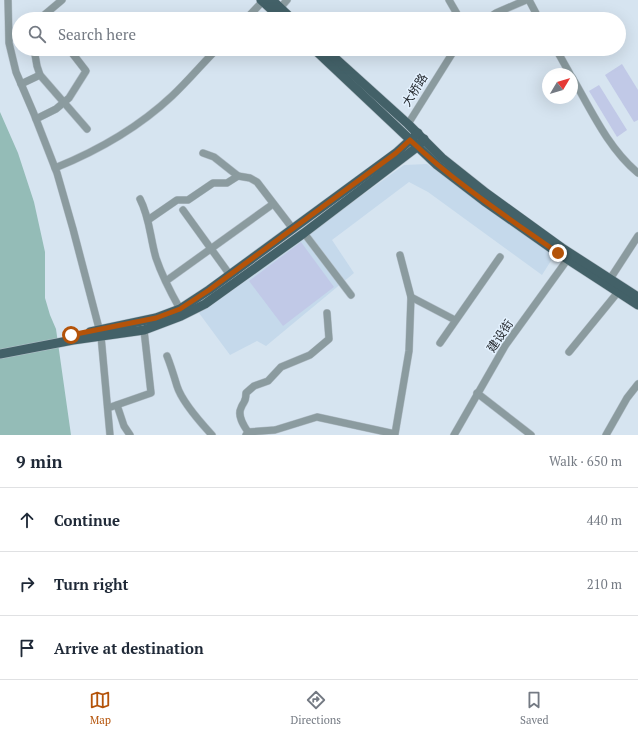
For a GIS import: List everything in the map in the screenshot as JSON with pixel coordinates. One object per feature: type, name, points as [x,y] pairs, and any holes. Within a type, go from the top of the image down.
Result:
[{"type":"main road","points":[[265,0],[284,12]]},
{"type":"main road","points":[[265,0],[276,12]]},
{"type":"main road","points":[[321,56],[437,165],[484,201],[638,297]]},
{"type":"main road","points":[[334,56],[421,136],[442,158],[486,193],[618,292],[638,305]]},
{"type":"main road","points":[[100,333],[144,330],[181,316],[205,304],[304,233],[421,136]]},
{"type":"main road","points":[[0,349],[100,333],[156,318],[180,309],[230,275],[396,153],[414,143]]},
{"type":"main road","points":[[0,354],[72,338]]},
{"type":"street","points":[[8,0],[9,43],[12,55]]},
{"type":"street","points":[[50,12],[62,0]]},
{"type":"street","points":[[253,12],[265,0]]},
{"type":"street","points":[[280,8],[287,0]]},
{"type":"street","points":[[449,0],[456,12]]},
{"type":"street","points":[[498,12],[526,0]]},
{"type":"street","points":[[529,0],[535,12]]},
{"type":"street","points":[[12,56],[16,72],[55,168],[73,229],[100,333],[110,435]]},
{"type":"street","points":[[35,56],[40,76],[87,129]]},
{"type":"street","points":[[36,119],[56,109],[64,103],[69,98],[86,71],[74,56]]},
{"type":"street","points":[[55,168],[79,158],[108,142],[148,116],[172,96],[210,56]]},
{"type":"street","name":"大桥路","points":[[408,124],[451,56]]},
{"type":"street","points":[[560,56],[567,68]]},
{"type":"street","points":[[21,84],[40,76]]},
{"type":"street","points":[[578,88],[606,137],[638,173]]},
{"type":"street","points":[[203,154],[214,157],[238,176],[250,178],[257,182],[293,229]]},
{"type":"street","points":[[148,220],[177,200],[188,200],[213,183],[227,183],[238,176]]},
{"type":"street","points":[[140,199],[146,211],[157,259],[180,309]]},
{"type":"street","points":[[166,281],[273,204]]},
{"type":"street","points":[[183,210],[230,275]]},
{"type":"street","points":[[304,233],[351,296]]},
{"type":"street","points":[[610,279],[638,236]]},
{"type":"street","points":[[327,313],[329,339],[310,355],[281,367],[268,381],[254,386],[246,393],[246,401],[241,408],[240,414],[247,434],[275,433],[317,417],[395,434],[409,350],[412,297],[400,255]]},
{"type":"street","name":"建设街","points":[[454,435],[477,392],[505,346],[570,256]]},
{"type":"street","points":[[440,343],[454,320],[500,257]]},
{"type":"street","points":[[569,352],[618,292]]},
{"type":"street","points":[[412,297],[454,320]]},
{"type":"street","points":[[108,408],[151,393],[144,330]]},
{"type":"street","points":[[168,356],[177,387],[193,415],[212,435]]},
{"type":"street","points":[[606,435],[627,398],[638,384]]},
{"type":"street","points":[[477,392],[531,435]]},
{"type":"street","points":[[116,405],[124,426],[130,435]]},
{"type":"shaded area","points":[[0,112],[18,153],[34,202],[45,252],[45,298],[56,329],[71,435],[0,435]]},
{"type":"shaded area","points":[[427,164],[554,256],[542,275],[428,192],[409,182],[332,240],[354,273],[266,346],[257,341],[230,355],[199,313],[404,165]]},
{"type":"building","points":[[622,64],[638,90],[638,120],[634,122],[605,75]]},
{"type":"building","points":[[599,85],[627,130],[617,137],[589,91]]},
{"type":"building","points":[[301,242],[334,287],[283,326],[249,281]]},
{"type":"route","points":[[71,335],[156,318],[180,309],[209,290],[293,229],[396,153],[410,140],[437,165],[484,201],[558,253]]}]
